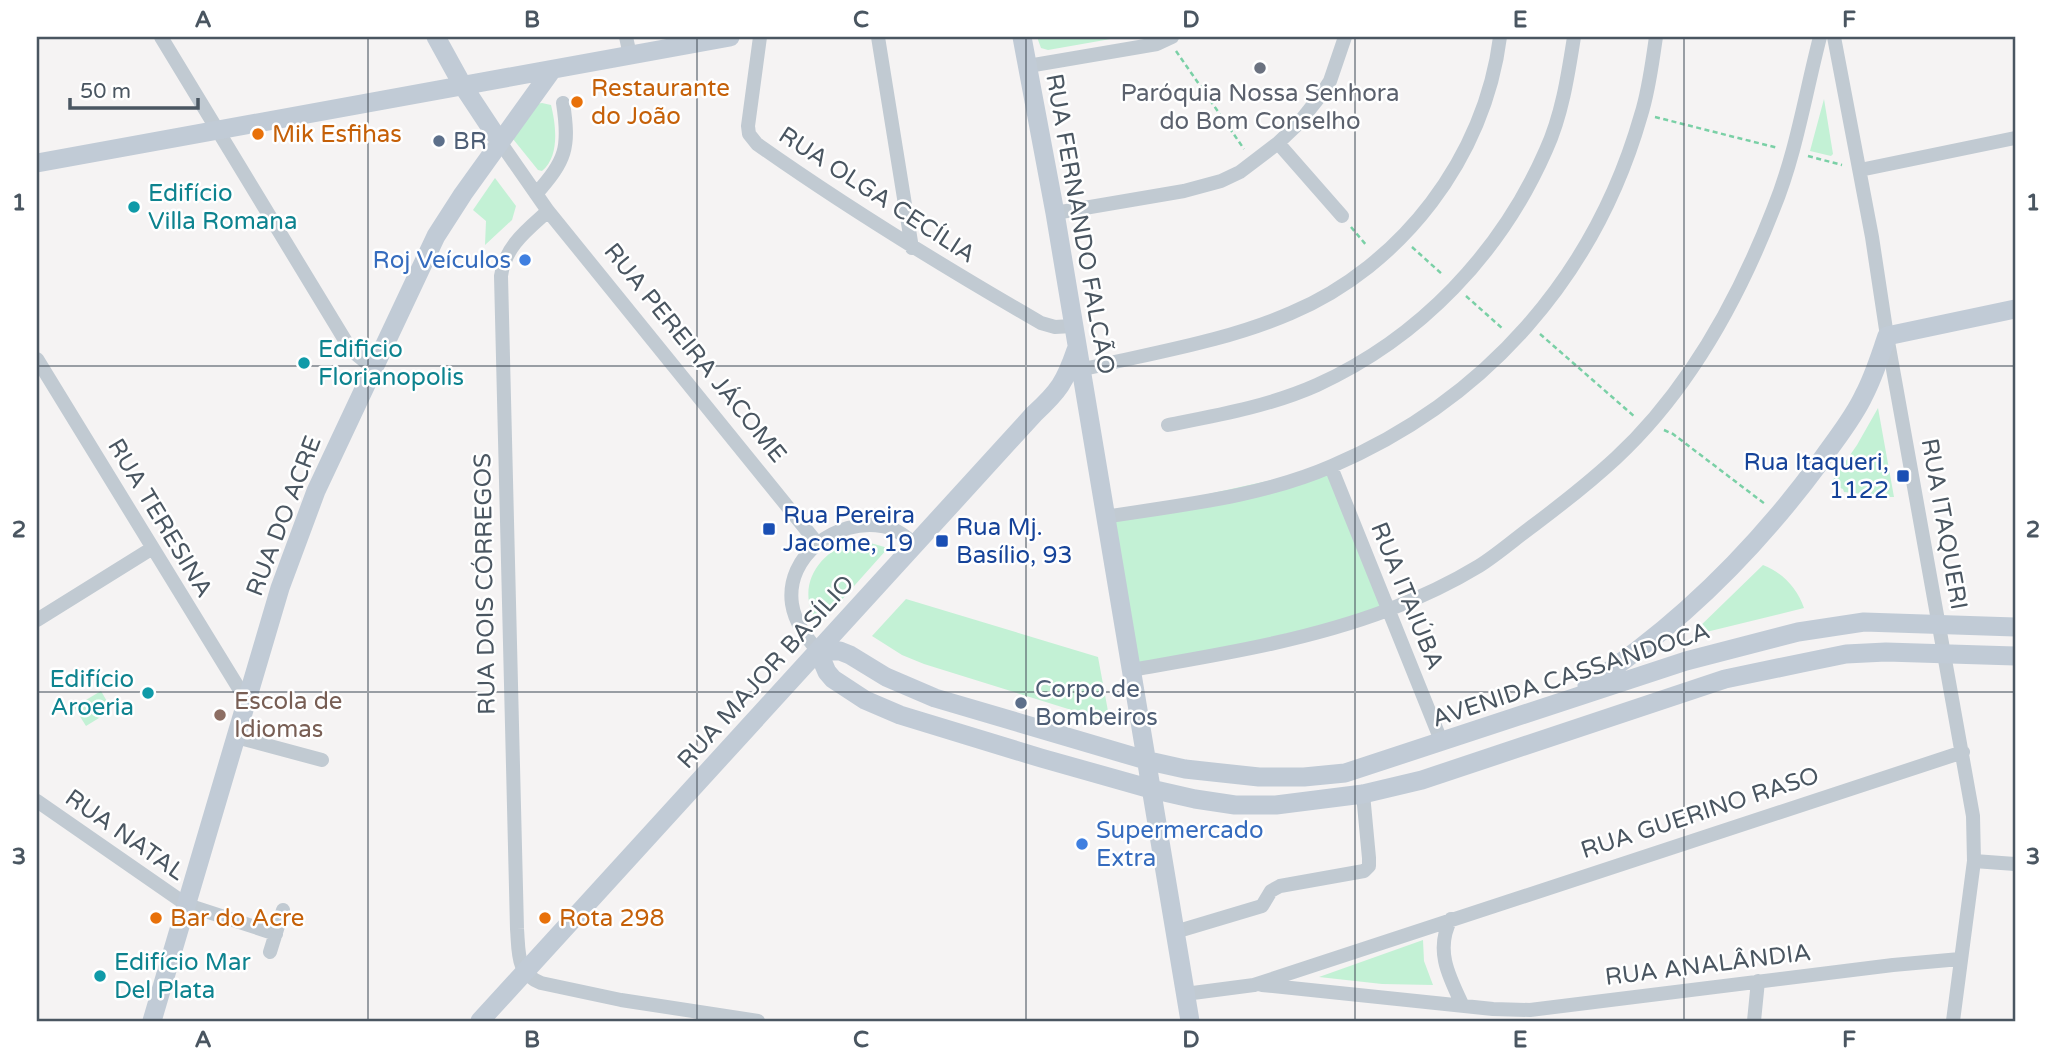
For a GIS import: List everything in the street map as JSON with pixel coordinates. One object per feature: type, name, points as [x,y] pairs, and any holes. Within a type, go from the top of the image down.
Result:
[{"type":"main road","name":"RUA PEREIRA JÁCOME","points":[[436,37],[499,142]]},
{"type":"main road","points":[[37,163],[552,69],[628,46],[730,37]]},
{"type":"main road","name":"RUA FERNANDO FALCÃO","points":[[1022,37],[1055,214],[1190,1021]]},
{"type":"main road","name":"RUA DO ACRE","points":[[152,1021],[280,588],[316,491],[436,236],[552,69]]},
{"type":"main road","points":[[1566,700],[1609,672],[1684,614],[1770,527],[1845,427],[1863,398],[1876,371],[1887,336],[2015,309]]},
{"type":"main road","name":"RUA MAJOR BASÍLIO","points":[[480,1021],[1034,414],[1055,395],[1077,349]]},
{"type":"main road","name":"RUA FERNANDO FALCÃO","points":[[1034,414],[1052,403],[1071,403],[1080,408],[1088,420]]},
{"type":"main road","name":"AVENIDA CASSANDOCA","points":[[2015,627],[1864,622],[1798,632],[1686,661],[1345,773],[1304,777],[1219,774],[1145,760],[911,689],[850,654],[818,651],[833,680],[865,700],[914,719],[1151,789],[1235,805],[1276,805],[1363,794],[1422,780],[1725,679],[1846,654],[1886,652],[2015,656]]},
{"type":"main road","points":[[1000,746],[1008,719]]},
{"type":"main road","points":[[1041,758],[1046,731]]},
{"type":"street","points":[[161,37],[351,350],[373,368]]},
{"type":"street","name":"RUA OLGA CECÍLIA","points":[[760,37],[748,126],[753,140],[818,187],[912,248],[1041,323],[1055,327],[1072,326]]},
{"type":"street","points":[[878,37],[912,248]]},
{"type":"street","points":[[1055,214],[1184,191],[1221,181],[1254,163],[1298,124],[1321,95],[1330,81],[1345,37]]},
{"type":"street","points":[[1080,370],[1236,333],[1291,313],[1330,294],[1378,259],[1414,225],[1444,187],[1473,134],[1482,110],[1500,37]]},
{"type":"street","points":[[1168,425],[1271,402],[1317,385],[1364,360],[1432,310],[1488,250],[1531,182],[1547,149],[1560,111],[1574,37]]},
{"type":"street","points":[[1104,517],[1220,499],[1291,481],[1331,467],[1419,420],[1502,355],[1530,325],[1580,256],[1607,207],[1642,114],[1656,37]]},
{"type":"street","points":[[1131,670],[1299,637],[1388,610],[1479,566],[1555,509],[1596,474],[1648,423],[1674,391],[1714,334],[1743,280],[1774,209],[1793,152],[1821,37]]},
{"type":"street","name":"RUA ITAQUERI","points":[[1834,37],[1860,170],[1973,816],[1975,860],[1953,1021]]},
{"type":"street","points":[[1028,66],[1157,44],[1170,38]]},
{"type":"street","points":[[536,194],[554,173],[565,153],[567,130],[563,103]]},
{"type":"street","points":[[1860,170],[2015,138]]},
{"type":"street","name":"RUA PEREIRA JÁCOME","points":[[499,142],[548,211],[817,543]]},
{"type":"street","points":[[1278,143],[1342,216]]},
{"type":"street","name":"RUA DOIS CÓRREGOS","points":[[523,973],[516,929],[501,276],[502,264],[516,240],[548,211]]},
{"type":"street","name":"RUA TERESINA","points":[[37,359],[246,700]]},
{"type":"street","name":"RUA ITAIÚBA","points":[[1331,467],[1442,743]]},
{"type":"street","points":[[818,651],[804,635],[795,616],[792,590],[798,568],[817,543],[849,528],[870,525],[891,528],[915,544]]},
{"type":"street","points":[[37,620],[152,549]]},
{"type":"street","points":[[236,737],[322,760]]},
{"type":"street","name":"RUA GUERINO RASO","points":[[1254,985],[1963,752]]},
{"type":"street","points":[[1175,932],[1262,906],[1271,891],[1280,886],[1364,871],[1369,858],[1363,794]]},
{"type":"street","name":"RUA NATAL","points":[[37,801],[187,905],[276,934]]},
{"type":"street","points":[[1975,860],[2015,864]]},
{"type":"street","points":[[270,952],[284,910]]},
{"type":"street","points":[[1451,919],[1443,939],[1443,959],[1462,1004]]},
{"type":"street","name":"RUA ANALÂNDIA","points":[[1254,985],[1462,1004],[1529,1016],[1758,981],[1960,959]]},
{"type":"street","points":[[523,973],[541,984],[621,1000],[758,1021]]},
{"type":"street","points":[[1754,1021],[1758,981]]},
{"type":"street","points":[[1185,994],[1254,985]]},
{"type":"path","points":[[1170,38],[1254,163]]},
{"type":"path","points":[[1642,114],[1860,170]]},
{"type":"path","points":[[1342,216],[1378,259]]},
{"type":"path","points":[[1530,325],[1631,416],[1673,433],[1779,515]]},
{"type":"green space","points":[[1037,37],[1122,37],[1048,50],[1041,48]]},
{"type":"green space","points":[[1824,99],[1833,154],[1831,156],[1810,151]]},
{"type":"green space","points":[[536,104],[551,105],[555,140],[552,157],[542,171],[538,170],[513,139]]},
{"type":"green space","points":[[495,178],[516,206],[512,220],[485,245],[486,221],[473,210]]},
{"type":"green space","points":[[1878,408],[1894,497],[1888,499],[1844,492],[1843,489],[1830,484]]},
{"type":"green space","points":[[1331,467],[1384,611],[1131,670],[1104,517]]},
{"type":"green space","points":[[855,542],[867,542],[888,548],[821,623],[818,623],[808,597],[814,573],[830,553]]},
{"type":"green space","points":[[1763,565],[1788,582],[1804,608],[1694,635],[1694,632]]},
{"type":"green space","points":[[906,599],[1098,657],[1110,722],[924,664],[902,655],[872,636]]},
{"type":"green space","points":[[101,691],[112,710],[86,726],[74,707]]},
{"type":"green space","points":[[1423,940],[1424,961],[1433,985],[1382,984],[1319,977]]},
{"type":"place","name":"Paróquia Nossa Senhora do Bom Conselho","points":[[1260,68]]},
{"type":"place","name":"Restaurante do João","points":[[577,102]]},
{"type":"place","name":"Mik Esfihas","points":[[258,134]]},
{"type":"place","name":"BR","points":[[439,141]]},
{"type":"place","name":"Edifício Villa Romana","points":[[134,207]]},
{"type":"place","name":"Roj Veículos","points":[[525,260]]},
{"type":"place","name":"Edificio Florianopolis","points":[[304,363]]},
{"type":"place","name":"Rua Itaqueri, 1122","points":[[1903,476]]},
{"type":"place","name":"Rua Pereira Jacome, 19","points":[[769,529]]},
{"type":"place","name":"Rua Mj. Basílio, 93","points":[[942,541]]},
{"type":"place","name":"Edifício Aroeria","points":[[148,693]]},
{"type":"place","name":"Corpo de Bombeiros","points":[[1021,703]]},
{"type":"place","name":"Escola de Idiomas","points":[[220,715]]},
{"type":"place","name":"Supermercado Extra","points":[[1082,844]]},
{"type":"place","name":"Bar do Acre","points":[[156,918]]},
{"type":"place","name":"Rota 298","points":[[545,918]]},
{"type":"place","name":"Edifício Mar Del Plata","points":[[100,976]]}]
